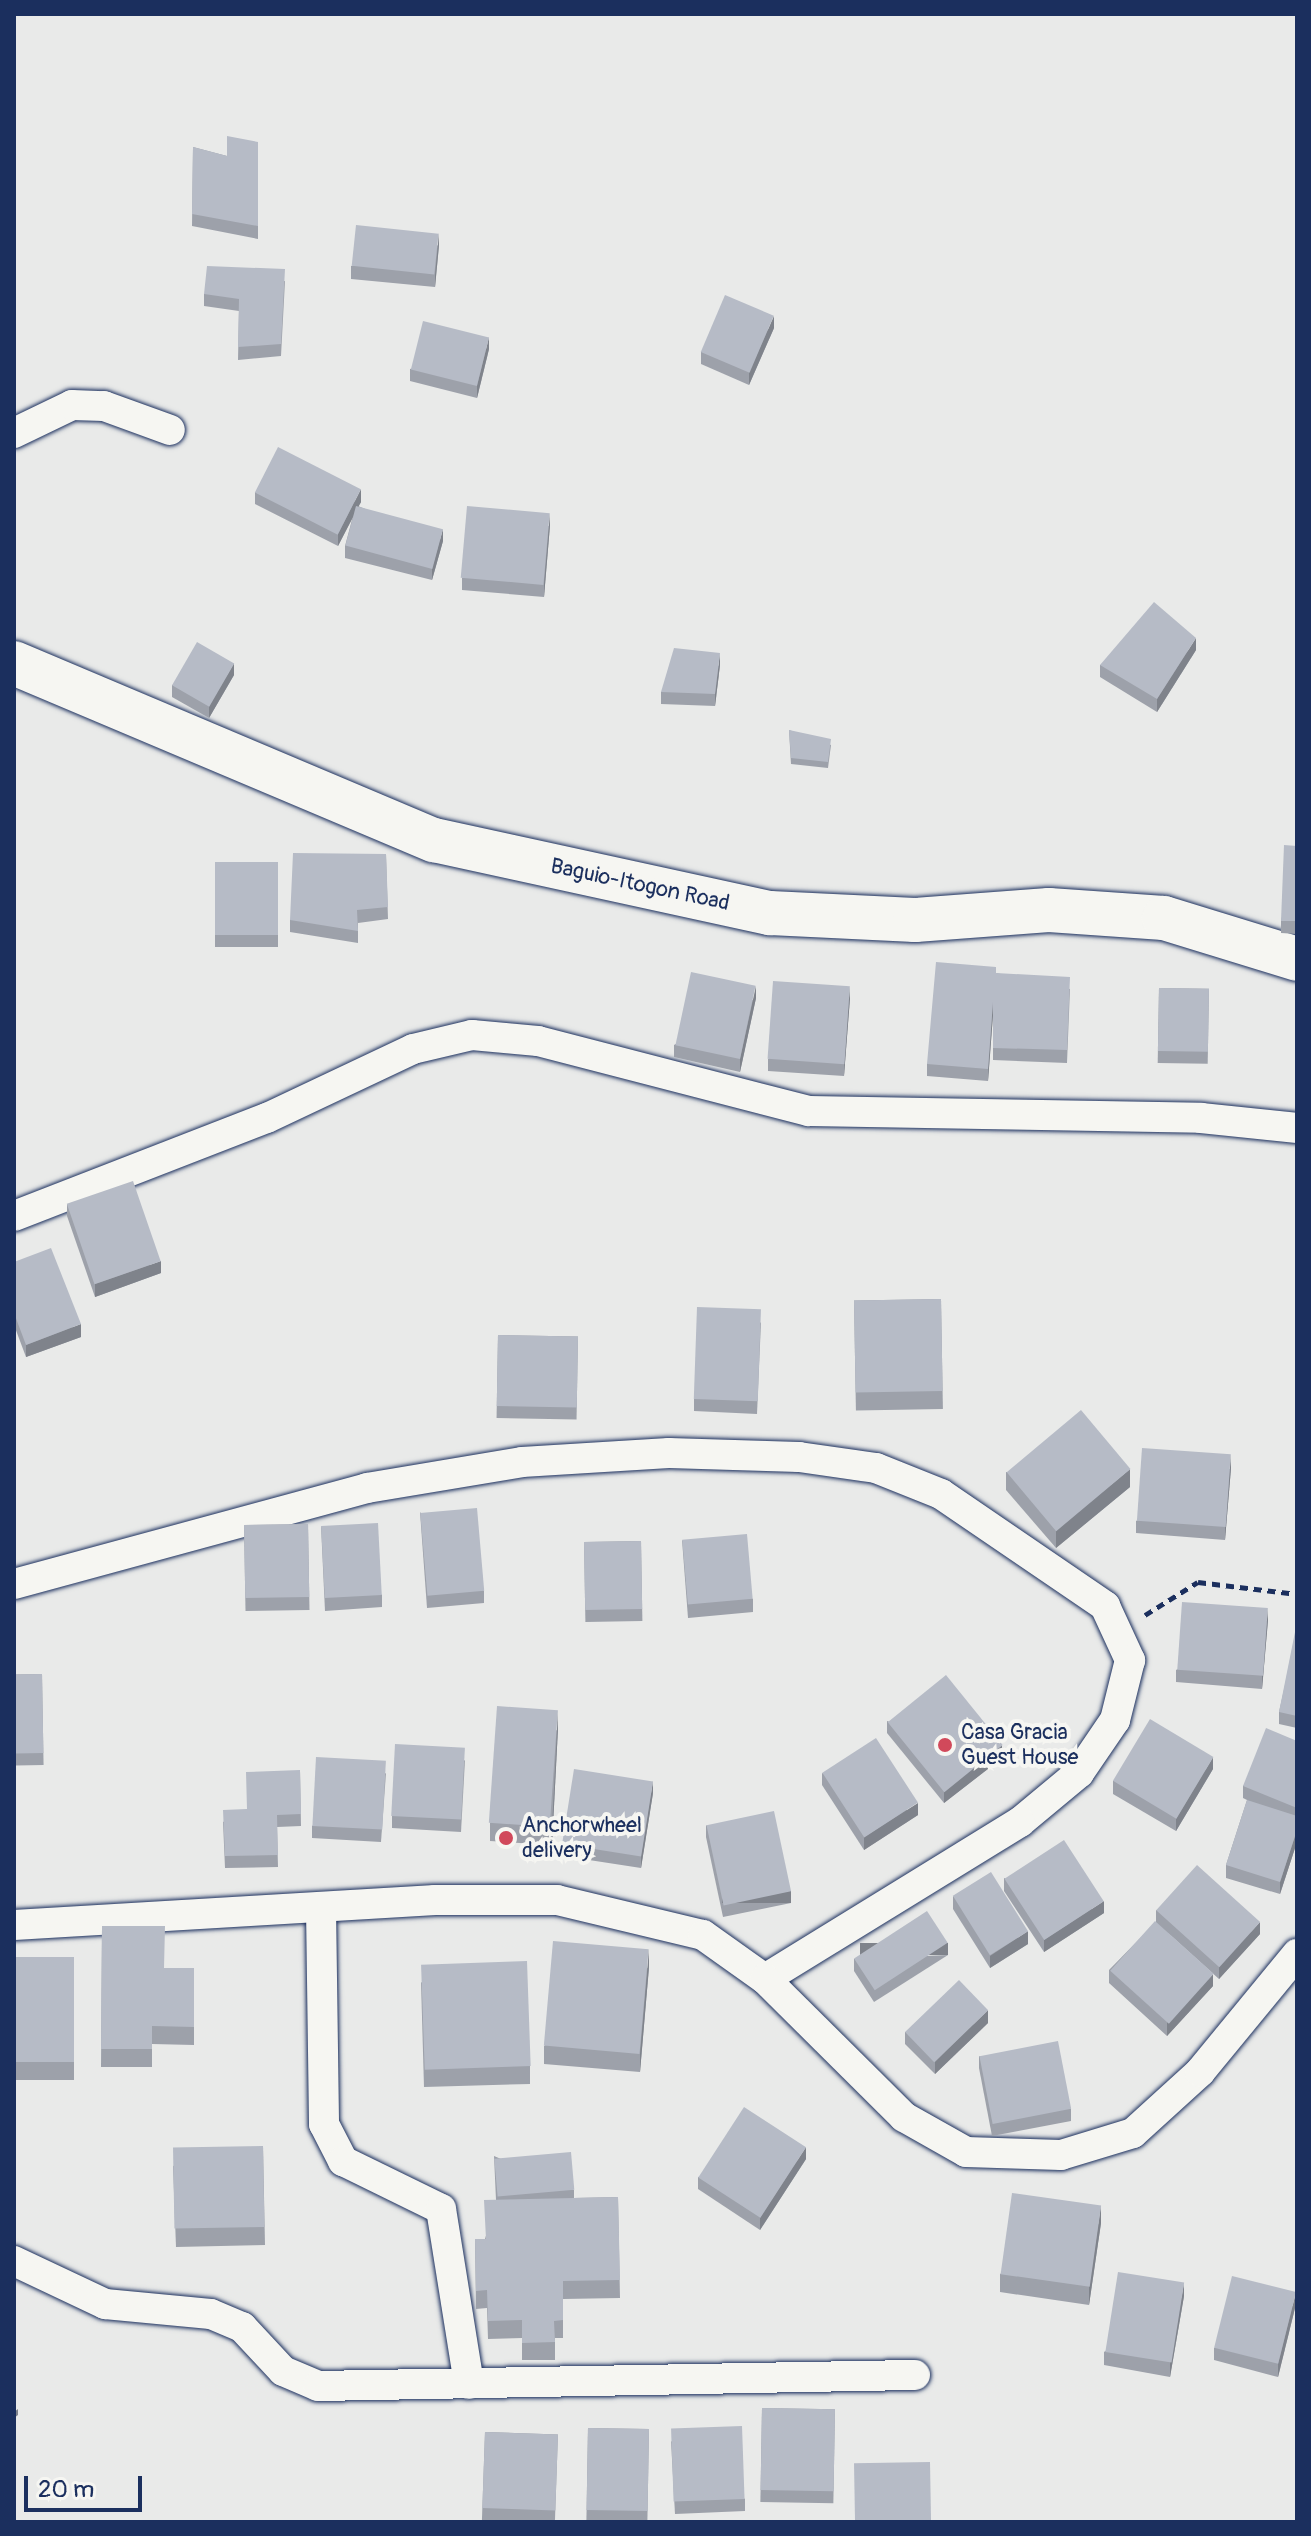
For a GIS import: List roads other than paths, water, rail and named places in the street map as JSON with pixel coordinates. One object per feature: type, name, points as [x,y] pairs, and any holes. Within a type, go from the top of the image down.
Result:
[{"type":"main road","name":"Baguio-Itogon Road","points":[[14,663],[434,840],[770,913],[915,920],[1049,910],[1164,918],[1297,959]]},
{"type":"street","points":[[14,433],[72,405],[104,406],[170,430]]},
{"type":"street","points":[[14,1216],[267,1118],[413,1049],[472,1035],[538,1041],[809,1111],[1170,1117],[1297,1128]]},
{"type":"street","points":[[14,1584],[367,1488],[522,1462],[669,1453],[799,1457],[876,1468],[941,1494],[1105,1606],[1121,1629],[1130,1660],[1115,1720],[1079,1773],[1020,1822],[765,1979]]},
{"type":"street","points":[[14,1925],[321,1907],[557,1900],[703,1935],[765,1979],[904,2117],[966,2152],[1061,2155],[1133,2133],[1200,2072],[1297,1954]]},
{"type":"street","points":[[321,1907],[324,2124],[343,2161],[441,2209],[469,2384]]},
{"type":"street","points":[[14,2261],[105,2304],[211,2314],[242,2327],[301,2383],[349,2390],[469,2384],[915,2375]]},
{"type":"place","name":"Casa Gracia Guest House","points":[[945,1745]]},
{"type":"place","name":"Anchorwheel delivery","points":[[506,1838]]}]
